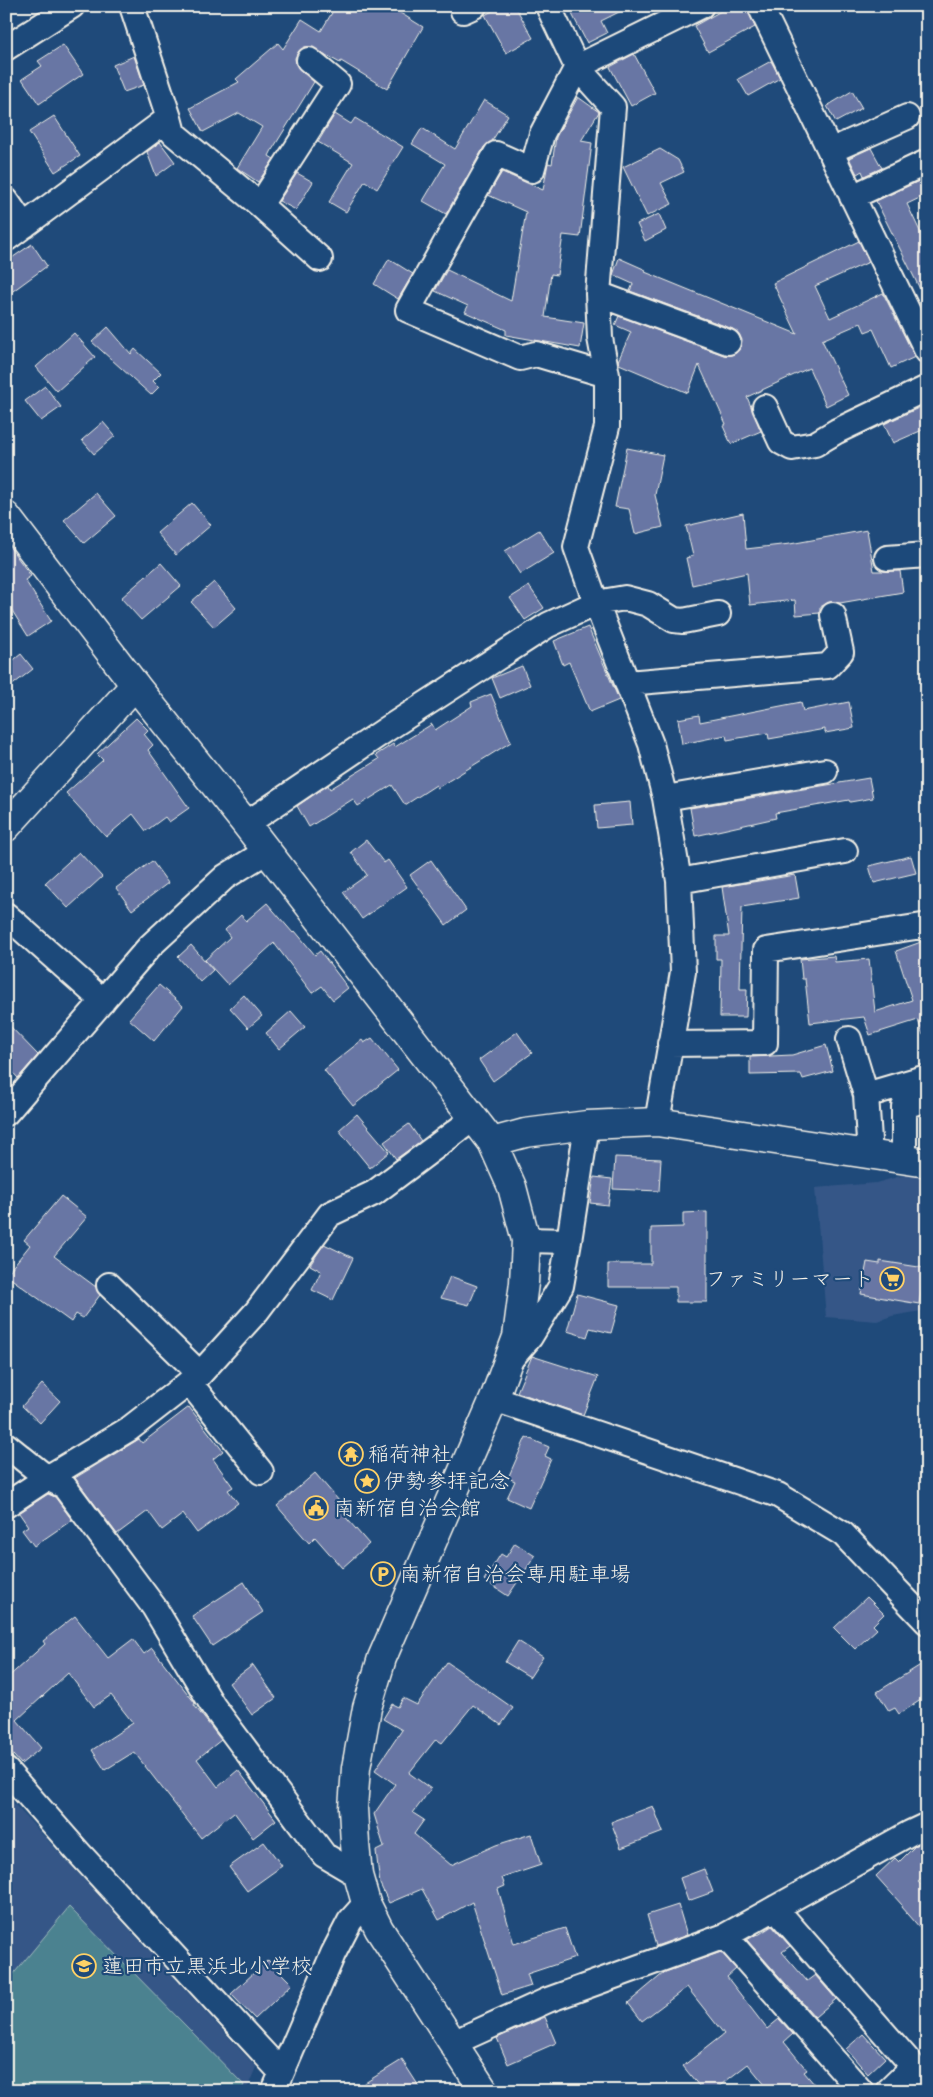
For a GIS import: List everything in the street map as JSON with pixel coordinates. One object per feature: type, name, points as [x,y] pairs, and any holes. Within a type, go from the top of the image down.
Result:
[{"type":"street","points":[[6,48],[72,6]]},
{"type":"street","points":[[132,6],[173,133],[260,205],[320,259]]},
{"type":"street","points":[[548,6],[577,67],[612,107],[598,294],[600,338],[607,375],[607,427],[576,546],[596,604],[651,744],[665,798],[679,881],[683,972],[657,1122]]},
{"type":"street","points":[[607,375],[536,354],[520,358],[408,310],[496,154],[532,170],[542,134],[577,67],[700,6]]},
{"type":"street","points":[[760,6],[927,351]]},
{"type":"street","points":[[260,205],[338,84],[309,60]]},
{"type":"street","points":[[830,151],[906,117]]},
{"type":"street","points":[[6,200],[15,233],[169,118]]},
{"type":"street","points":[[852,197],[927,162]]},
{"type":"street","points":[[598,294],[728,342]]},
{"type":"street","points":[[765,407],[781,442],[792,448],[815,444],[837,431],[927,388]]},
{"type":"street","points":[[6,516],[474,1118],[492,1142],[512,1187],[526,1240],[524,1283],[517,1337],[494,1399],[382,1658],[367,1708],[356,1768],[353,1808],[358,1875],[366,1903],[379,1929],[484,2091]]},
{"type":"street","points":[[887,558],[927,555]]},
{"type":"street","points":[[246,824],[387,729],[548,625],[596,604],[625,598],[648,604],[674,620],[683,622],[718,614]]},
{"type":"street","points":[[627,683],[828,666],[841,652],[833,615]]},
{"type":"street","points":[[6,827],[135,684]]},
{"type":"street","points":[[665,798],[825,771]]},
{"type":"street","points":[[6,1113],[150,946],[225,876],[267,851]]},
{"type":"street","points":[[679,881],[845,851]]},
{"type":"street","points":[[6,915],[103,1001]]},
{"type":"street","points":[[670,1044],[765,1043],[766,950],[922,926],[927,930]]},
{"type":"street","points":[[849,1039],[866,1094],[870,1155]]},
{"type":"street","points":[[866,1094],[927,1077]]},
{"type":"street","points":[[492,1142],[525,1132],[587,1125],[657,1122],[916,1161],[904,1106],[927,1099]]},
{"type":"street","points":[[6,1506],[47,1478],[128,1429],[194,1378],[257,1312],[330,1214],[374,1193],[474,1118]]},
{"type":"street","points":[[508,1362],[530,1337],[562,1286],[587,1125]]},
{"type":"street","points":[[526,1240],[569,1241]]},
{"type":"street","points":[[109,1285],[194,1378],[262,1472]]},
{"type":"street","points":[[494,1399],[778,1495],[843,1534],[927,1622]]},
{"type":"street","points":[[6,1444],[47,1478],[64,1486],[154,1607],[213,1706],[324,1855],[358,1875]]},
{"type":"street","points":[[6,1770],[278,2081],[333,1954],[350,1921],[366,1903]]},
{"type":"street","points":[[453,2043],[548,2000],[725,1936],[910,1832],[927,1825]]},
{"type":"street","points":[[775,1908],[923,2078],[888,2091]]},
{"type":"street","points":[[725,1936],[861,2091]]},
{"type":"shaded area","points":[[915,1172],[927,1174],[927,1310],[892,1316],[877,1321],[826,1317],[815,1188],[876,1183]]},
{"type":"shaded area","name":"蓮田市立黒浜北小学校","points":[[6,1795],[256,2067],[246,2091],[6,2091]]},
{"type":"green space","name":"蓮田市立黒浜北小学校","points":[[69,1907],[244,2085],[241,2091],[6,2091],[6,1983]]},
{"type":"building","points":[[336,6],[389,6],[423,27],[387,89],[341,61],[340,63],[329,58],[312,47],[305,47],[299,51],[295,58],[296,65],[314,82],[272,150],[269,156],[274,159],[258,182],[237,168],[262,127],[239,113],[203,132],[190,108],[239,82],[236,79],[278,43],[283,49],[302,19],[321,31]]},
{"type":"building","points":[[501,6],[515,6],[533,38],[506,53],[485,15]]},
{"type":"building","points":[[587,6],[631,6],[601,21],[607,33],[587,43],[572,14]]},
{"type":"building","points":[[730,6],[746,6],[755,27],[708,52],[694,26]]},
{"type":"building","points":[[63,45],[83,74],[39,104],[22,79],[42,66],[38,61]]},
{"type":"building","points":[[634,54],[655,93],[631,106],[610,67]]},
{"type":"building","points":[[134,56],[144,85],[124,92],[113,65]]},
{"type":"building","points":[[771,61],[780,78],[748,96],[738,79]]},
{"type":"building","points":[[852,91],[862,108],[836,122],[827,106]]},
{"type":"building","points":[[578,97],[599,112],[581,141],[592,143],[580,237],[563,235],[557,275],[551,274],[545,317],[584,323],[580,348],[506,335],[506,330],[465,312],[468,306],[435,291],[447,270],[511,301],[526,212],[488,195],[502,172],[543,190],[548,163],[552,164],[556,137]]},
{"type":"building","points":[[484,100],[508,115],[492,141],[484,147],[446,214],[423,201],[445,164],[412,144],[422,128],[455,149]]},
{"type":"building","points":[[335,114],[351,124],[355,118],[403,147],[377,189],[365,181],[346,212],[329,202],[353,163],[318,142]]},
{"type":"building","points":[[54,116],[80,156],[55,172],[29,132]]},
{"type":"building","points":[[160,142],[175,162],[156,176],[147,152]]},
{"type":"building","points":[[871,148],[882,168],[864,176],[862,171],[857,174],[849,158]]},
{"type":"building","points":[[660,149],[678,160],[684,172],[661,183],[672,204],[647,216],[623,167]]},
{"type":"building","points":[[297,173],[313,182],[296,210],[279,201]]},
{"type":"building","points":[[919,181],[926,195],[907,204],[927,246],[927,303],[876,201]]},
{"type":"building","points":[[659,214],[666,230],[645,241],[637,224]]},
{"type":"building","points":[[859,241],[869,262],[815,286],[830,318],[883,293],[915,357],[891,368],[873,329],[865,332],[861,323],[822,340],[848,395],[826,406],[809,368],[747,397],[761,431],[731,444],[723,426],[726,424],[699,365],[688,393],[619,364],[618,361],[631,332],[615,325],[619,316],[724,355],[736,353],[741,347],[742,340],[733,329],[630,291],[633,284],[613,275],[619,258],[646,270],[645,272],[797,334],[773,283]]},
{"type":"building","points":[[32,244],[47,266],[6,296],[6,262]]},
{"type":"building","points":[[389,259],[413,274],[398,299],[374,284]]},
{"type":"building","points":[[108,327],[131,354],[135,349],[161,373],[153,381],[159,387],[151,395],[92,342]]},
{"type":"building","points":[[74,333],[95,357],[57,391],[36,367]]},
{"type":"building","points":[[45,386],[61,407],[41,421],[25,401]]},
{"type":"building","points":[[927,404],[927,428],[893,443],[884,424]]},
{"type":"building","points":[[103,422],[115,436],[94,454],[82,440]]},
{"type":"building","points":[[627,448],[663,455],[655,495],[663,527],[635,534],[629,509],[615,507]]},
{"type":"building","points":[[96,493],[116,516],[84,543],[64,520]]},
{"type":"building","points":[[192,503],[211,525],[176,555],[157,533]]},
{"type":"building","points":[[743,513],[746,549],[790,544],[867,530],[874,571],[900,571],[903,592],[840,603],[830,602],[820,607],[820,613],[796,615],[795,600],[750,605],[747,573],[692,585],[686,558],[693,556],[686,526]]},
{"type":"building","points":[[539,530],[554,553],[520,574],[505,551]]},
{"type":"building","points":[[6,542],[31,576],[25,580],[51,621],[28,636],[6,601]]},
{"type":"building","points":[[161,563],[181,586],[141,620],[121,598]]},
{"type":"building","points":[[214,582],[236,608],[214,627],[191,602]]},
{"type":"building","points":[[529,586],[544,608],[525,620],[510,598]]},
{"type":"building","points":[[588,627],[619,700],[590,712],[569,662],[563,665],[554,641]]},
{"type":"building","points":[[21,654],[33,669],[6,690],[6,666]]},
{"type":"building","points":[[522,666],[530,685],[500,698],[492,678]]},
{"type":"building","points":[[491,694],[511,742],[437,788],[436,785],[405,805],[392,785],[358,806],[353,799],[309,827],[297,806],[328,785],[330,789],[379,759],[376,755],[393,744],[395,747],[432,724],[435,730],[472,706],[471,702]]},
{"type":"building","points":[[801,702],[803,711],[849,702],[854,728],[825,733],[825,729],[769,739],[768,733],[727,740],[726,735],[682,744],[678,719],[699,715],[700,722]]},
{"type":"building","points":[[136,718],[148,730],[144,734],[153,745],[148,750],[189,808],[169,822],[165,817],[146,831],[133,814],[106,837],[66,793],[103,760],[97,754]]},
{"type":"building","points":[[869,778],[873,798],[850,802],[849,800],[775,813],[776,818],[695,836],[690,808]]},
{"type":"building","points":[[630,802],[632,825],[597,828],[595,805]]},
{"type":"building","points":[[366,840],[384,863],[388,860],[407,887],[362,919],[343,892],[367,875],[351,852]]},
{"type":"building","points":[[79,852],[102,877],[68,908],[45,883]]},
{"type":"building","points":[[911,856],[916,873],[874,883],[869,866]]},
{"type":"building","points":[[431,860],[466,910],[446,925],[410,875]]},
{"type":"building","points":[[152,861],[168,883],[132,910],[116,888]]},
{"type":"building","points":[[795,875],[799,898],[742,907],[740,989],[747,989],[746,1017],[720,1017],[721,959],[716,959],[716,936],[729,936],[722,887]]},
{"type":"building","points":[[267,903],[293,933],[295,931],[315,955],[320,951],[348,988],[333,1000],[322,986],[312,993],[274,943],[228,985],[205,960],[230,937],[225,930],[241,915],[246,921]]},
{"type":"building","points":[[921,942],[927,959],[927,1035],[923,1035],[918,1020],[870,1035],[864,1017],[810,1023],[805,979],[802,979],[800,959],[834,956],[835,962],[869,959],[875,1012],[912,1000],[896,951]]},
{"type":"building","points":[[191,945],[213,970],[200,982],[178,957]]},
{"type":"building","points":[[159,985],[183,1006],[154,1041],[129,1019]]},
{"type":"building","points":[[244,995],[262,1016],[248,1028],[230,1008]]},
{"type":"building","points":[[291,1011],[305,1027],[279,1049],[266,1033]]},
{"type":"building","points":[[6,1022],[38,1055],[18,1078],[6,1065]]},
{"type":"building","points":[[517,1032],[532,1053],[493,1081],[479,1060]]},
{"type":"building","points":[[372,1038],[398,1070],[353,1106],[324,1070],[362,1040],[364,1043]]},
{"type":"building","points":[[826,1045],[833,1071],[803,1079],[801,1074],[750,1075],[750,1057],[792,1055]]},
{"type":"building","points":[[357,1114],[389,1152],[370,1168],[339,1130]]},
{"type":"building","points":[[409,1124],[421,1141],[396,1159],[384,1142]]},
{"type":"building","points":[[615,1157],[661,1159],[659,1191],[613,1189]]},
{"type":"building","points":[[594,1177],[612,1179],[608,1205],[590,1203]]},
{"type":"building","points":[[61,1196],[87,1217],[54,1256],[96,1287],[100,1295],[83,1318],[76,1314],[71,1322],[6,1275],[30,1245],[24,1240]]},
{"type":"building","points":[[707,1212],[707,1302],[676,1302],[676,1287],[608,1287],[608,1264],[651,1264],[651,1228],[683,1227],[683,1213]]},
{"type":"building","points":[[324,1244],[353,1258],[333,1300],[312,1290],[321,1271],[310,1265]]},
{"type":"building","points":[[880,1261],[925,1268],[919,1304],[861,1294],[867,1262],[880,1264]]},
{"type":"building","points":[[450,1276],[477,1286],[469,1305],[441,1298]]},
{"type":"building","points":[[577,1294],[619,1305],[611,1333],[590,1328],[587,1337],[567,1331]]},
{"type":"building","points":[[532,1356],[598,1377],[583,1415],[517,1392]]},
{"type":"building","points":[[42,1384],[60,1401],[40,1423],[22,1406]]},
{"type":"building","points":[[189,1407],[223,1451],[213,1459],[233,1487],[228,1490],[238,1503],[197,1533],[183,1514],[162,1530],[148,1511],[117,1534],[75,1478],[139,1439],[142,1443]]},
{"type":"building","points":[[526,1437],[549,1447],[545,1456],[551,1459],[529,1508],[507,1498],[515,1481],[508,1478]]},
{"type":"building","points":[[315,1473],[346,1509],[342,1513],[369,1544],[342,1568],[315,1537],[309,1543],[277,1506]]},
{"type":"building","points":[[48,1494],[55,1497],[72,1520],[34,1546],[22,1530],[28,1526],[19,1513]]},
{"type":"building","points":[[515,1543],[535,1556],[508,1596],[484,1580],[501,1554],[506,1557]]},
{"type":"building","points":[[244,1582],[263,1612],[212,1646],[192,1616]]},
{"type":"building","points":[[867,1597],[884,1614],[873,1625],[877,1629],[855,1649],[834,1628]]},
{"type":"building","points":[[75,1616],[108,1658],[133,1639],[144,1654],[152,1648],[221,1740],[197,1759],[218,1787],[238,1770],[276,1820],[253,1838],[234,1812],[201,1838],[134,1752],[105,1770],[92,1750],[133,1723],[111,1695],[94,1707],[68,1673],[17,1720],[41,1748],[21,1764],[6,1747],[6,1679],[45,1644],[43,1641]]},
{"type":"building","points":[[518,1641],[543,1657],[530,1677],[505,1662]]},
{"type":"building","points":[[927,1661],[927,1696],[899,1714],[895,1708],[889,1711],[877,1692]]},
{"type":"building","points":[[447,1662],[513,1708],[501,1725],[473,1705],[442,1743],[436,1739],[409,1773],[431,1789],[413,1813],[424,1820],[414,1834],[451,1865],[496,1845],[531,1834],[541,1865],[502,1878],[505,1886],[498,1889],[514,1944],[565,1928],[575,1958],[527,1974],[531,1986],[502,1995],[472,1902],[439,1920],[422,1889],[389,1903],[380,1884],[376,1851],[384,1847],[374,1814],[395,1784],[375,1770],[402,1730],[383,1719],[392,1704],[398,1707],[403,1698],[417,1705]]},
{"type":"building","points":[[253,1665],[276,1698],[252,1715],[229,1683]]},
{"type":"building","points":[[653,1806],[663,1832],[621,1848],[611,1822]]},
{"type":"building","points":[[927,1840],[927,1873],[918,1882],[927,1891],[927,1937],[876,1876],[895,1858],[899,1862],[915,1846]]},
{"type":"building","points":[[264,1842],[282,1866],[247,1891],[229,1867]]},
{"type":"building","points":[[704,1869],[713,1892],[688,1901],[680,1878]]},
{"type":"building","points":[[678,1905],[687,1935],[656,1946],[647,1915]]},
{"type":"building","points":[[772,1926],[790,1946],[782,1952],[807,1981],[815,1975],[836,1999],[815,2017],[747,1940]]},
{"type":"building","points":[[721,1952],[736,1969],[727,1977],[767,2029],[779,2019],[793,2034],[784,2042],[807,2070],[804,2072],[820,2091],[770,2091],[748,2064],[713,2091],[703,2091],[683,2066],[724,2034],[687,1987],[642,2021],[628,2003],[665,1972]]},
{"type":"building","points":[[268,1960],[292,1984],[255,2019],[231,1994]]},
{"type":"building","points":[[545,2017],[556,2043],[508,2064],[497,2038]]},
{"type":"building","points":[[863,2034],[885,2058],[868,2074],[846,2049]]},
{"type":"building","points":[[402,2060],[422,2091],[352,2091]]},
{"type":"place","name":"ファミリーマート","points":[[892,1279]]},
{"type":"place","name":"稲荷神社","points":[[351,1454]]},
{"type":"place","name":"伊勢参拝記念","points":[[367,1481]]},
{"type":"place","name":"南新宿自治会館","points":[[316,1508]]},
{"type":"place","name":"南新宿自治会専用駐車場","points":[[383,1574]]},
{"type":"place","name":"蓮田市立黒浜北小学校","points":[[84,1966]]}]
